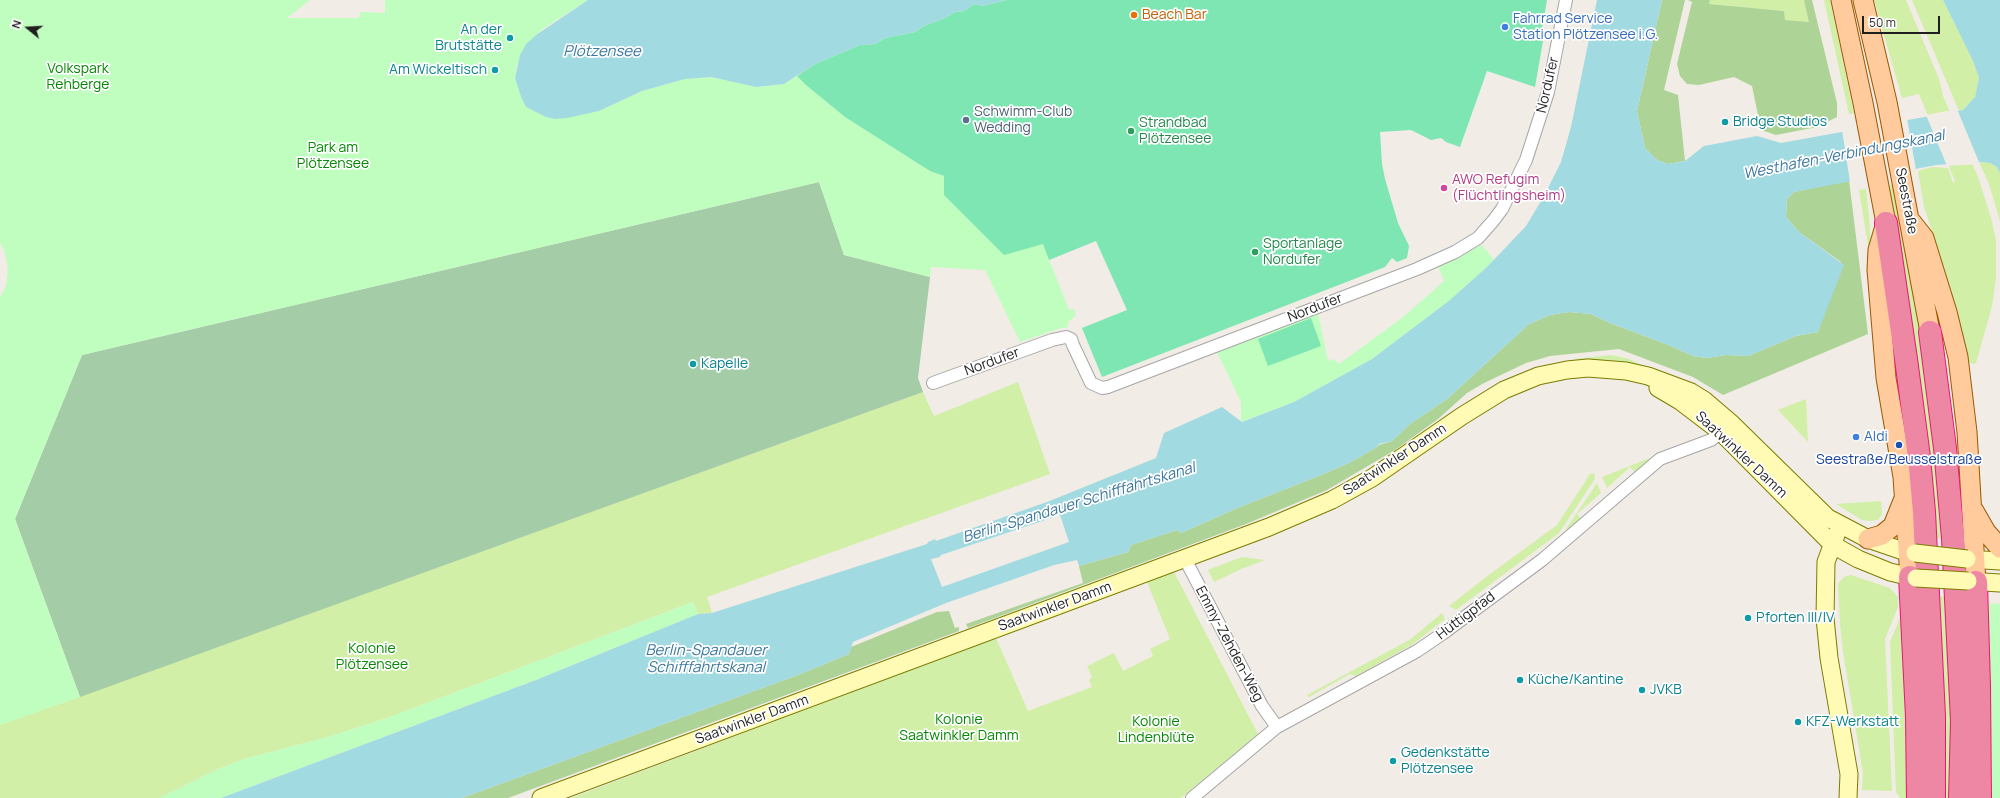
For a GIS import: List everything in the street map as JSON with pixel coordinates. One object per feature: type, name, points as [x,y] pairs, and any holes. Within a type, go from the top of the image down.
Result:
[{"type":"highway","points":[[1886,223],[1919,457],[1924,512],[1934,716],[1934,798]]},
{"type":"highway","points":[[1930,332],[1945,448],[1953,538],[1962,721],[1960,798]]},
{"type":"highway","points":[[1913,577],[1918,798]]},
{"type":"highway","points":[[1972,581],[1980,686],[1980,798]]},
{"type":"main road","name":"Seestraße","points":[[1841,0],[1886,223]]},
{"type":"main road","name":"Seestraße","points":[[1863,0],[1887,102],[1930,332]]},
{"type":"main road","points":[[1909,219],[1924,238],[1947,312],[1958,357],[1967,432],[1971,498],[1972,581]]},
{"type":"main road","points":[[1886,223],[1878,250],[1878,277],[1886,378],[1899,445],[1912,553],[1913,577]]},
{"type":"main road","name":"Saatwinkler Damm","points":[[541,798],[1269,527],[1332,500],[1390,467],[1462,416],[1497,394],[1522,382],[1548,373],[1607,374],[1640,380],[1658,388],[1727,429],[1817,509],[1840,526],[1868,538],[1912,553],[2000,561]]},
{"type":"main road","name":"Saatwinkler Damm","points":[[1727,429],[1833,545],[1858,560],[1890,572],[1913,577],[2000,583]]},
{"type":"main road","points":[[1868,538],[1882,534],[1894,526],[1905,496]]},
{"type":"main road","points":[[1971,498],[1976,516],[1986,532],[2000,548]]},
{"type":"main road","points":[[1840,526],[1826,562],[1824,589],[1825,624],[1828,658],[1849,774],[1848,798]]},
{"type":"street","name":"Nordufer","points":[[933,383],[1066,336],[1074,345],[1091,383],[1102,388],[1108,387],[1456,252],[1478,238],[1490,225],[1502,209],[1526,160],[1548,92],[1566,0]]},
{"type":"street","name":"Hüttigpfad","points":[[1192,798],[1277,727],[1417,651],[1442,634],[1542,560],[1660,460],[1708,442],[1727,429]]},
{"type":"street","name":"Emmy-Zehden-Weg","points":[[1185,559],[1262,706],[1277,727]]},
{"type":"green space","name":"Park am Plötzensee","points":[[0,0],[310,0],[287,18],[359,18],[360,12],[385,13],[385,0],[588,0],[544,28],[526,44],[517,65],[515,78],[521,97],[527,107],[546,117],[555,119],[599,111],[642,91],[685,79],[711,77],[756,87],[784,84],[797,76],[845,117],[930,171],[944,176],[1043,244],[1069,310],[1074,309],[1076,315],[1068,322],[1067,328],[1061,328],[1020,342],[985,270],[931,267],[930,277],[844,255],[819,182],[82,355],[15,519],[80,697],[0,725],[0,298],[6,286],[8,269],[5,252],[0,243]]},
{"type":"green space","name":"Strandbad Plötzensee","points":[[1006,0],[1547,0],[1540,40],[1543,41],[1535,87],[1487,71],[1460,147],[1446,142],[1441,138],[1431,140],[1411,130],[1380,132],[1382,164],[1385,179],[1398,223],[1409,246],[1407,258],[1397,262],[1392,258],[1385,267],[1102,377],[1082,328],[1127,310],[1096,241],[1049,260],[1043,244],[1004,255],[944,195],[944,176],[930,171],[845,117],[797,76],[815,64],[860,45],[875,44],[885,38],[915,32],[924,26],[945,18],[955,12],[964,11],[974,4],[983,6]]},
{"type":"green space","points":[[1662,0],[1685,0],[1664,90],[1678,95],[1685,161],[1668,164],[1657,160],[1645,148],[1637,111]]},
{"type":"green space","points":[[1688,0],[1710,0],[1709,4],[1784,11],[1785,20],[1809,22],[1804,0],[1812,0],[1837,103],[1837,117],[1817,127],[1776,135],[1761,130],[1752,86],[1734,77],[1699,85],[1687,84],[1680,76],[1677,64],[1692,2]]},
{"type":"green space","points":[[1710,0],[1804,0],[1810,22],[1785,20],[1784,11],[1709,4]]},
{"type":"green space","points":[[1824,0],[1830,0],[1854,113],[1849,114]]},
{"type":"green space","points":[[1874,0],[1906,0],[1939,79],[1943,96],[1978,177],[1991,218],[1996,240],[1996,278],[1992,306],[1976,363],[1974,364],[1966,362],[1948,280],[1924,207],[1918,171],[1932,167],[1948,168],[1953,183],[1955,181],[1919,94],[1902,98]]},
{"type":"green space","points":[[1912,0],[1943,0],[1973,61],[1979,78],[1975,97],[1963,110],[1959,111]]},
{"type":"green space","points":[[1979,162],[1990,163],[1997,167],[2000,173],[2000,221],[1989,184]]},
{"type":"green space","points":[[1849,180],[1868,334],[1723,395],[1693,377],[1619,349],[1550,356],[1526,363],[1484,383],[1467,393],[1438,419],[1395,450],[1327,490],[1246,524],[968,628],[966,624],[1083,583],[1079,566],[1128,552],[1131,545],[1177,530],[1181,533],[1235,509],[1349,463],[1379,445],[1392,441],[1410,424],[1447,399],[1529,324],[1550,315],[1569,312],[1591,314],[1693,356],[1707,358],[1726,355],[1748,356],[1796,336],[1818,332],[1841,262],[1799,232],[1786,217],[1787,199],[1794,192]]},
{"type":"green space","points":[[819,182],[844,255],[930,277],[918,378],[923,392],[80,697],[15,519],[82,355]]},
{"type":"green space","points":[[1896,184],[1925,352],[1946,539],[1932,538],[1886,186]]},
{"type":"green space","points":[[1866,189],[1871,251],[1869,251],[1859,190]]},
{"type":"green space","points":[[1482,245],[1494,260],[1450,300],[1372,359],[1294,402],[1241,422],[1241,402],[1217,352],[1318,313],[1328,361],[1334,359],[1339,364],[1402,318],[1444,281],[1438,266]]},
{"type":"green space","points":[[1311,318],[1321,346],[1268,366],[1258,339]]},
{"type":"green space","points":[[1611,355],[1629,359],[1651,369],[1574,362],[1574,359]]},
{"type":"green space","name":"Kolonie Plötzensee","points":[[1018,382],[1050,474],[707,597],[712,613],[698,614],[693,602],[390,717],[328,737],[244,759],[218,769],[160,798],[0,798],[0,725],[923,392],[934,416]]},
{"type":"green space","points":[[1806,399],[1808,442],[1778,410]]},
{"type":"green space","points":[[1655,456],[1636,473],[1630,467],[1607,488],[1602,477]]},
{"type":"green space","points":[[1594,473],[1595,479],[1559,533],[1456,610],[1449,606],[1557,525],[1590,474]]},
{"type":"green space","points":[[1597,483],[1601,493],[1577,514],[1582,520],[1568,531],[1566,529]]},
{"type":"green space","points":[[1881,501],[1882,514],[1878,520],[1870,521],[1862,520],[1836,504]]},
{"type":"green space","points":[[1242,557],[1265,560],[1241,569],[1214,582],[1208,570]]},
{"type":"green space","points":[[1174,572],[1258,734],[1181,798],[571,798],[996,638],[1028,711],[1092,687],[1089,680],[1092,677],[1087,666],[1114,653],[1123,671],[1153,656],[1150,649],[1170,639],[1147,582]]},
{"type":"green space","points":[[1851,575],[1890,588],[1898,597],[1898,607],[1885,639],[1892,791],[1862,790],[1863,773],[1843,652],[1840,624],[1838,584],[1844,577]]},
{"type":"green space","points":[[1936,596],[1950,597],[1953,798],[1941,798]]},
{"type":"green space","points":[[693,602],[698,614],[536,680],[221,798],[160,798],[218,769],[244,759],[328,737],[390,717]]},
{"type":"green space","points":[[1990,603],[2000,604],[2000,798],[1985,798],[1988,613]]},
{"type":"green space","points":[[1905,606],[1910,798],[1900,798],[1896,792],[1890,642]]},
{"type":"green space","points":[[949,611],[955,628],[959,627],[959,631],[508,798],[462,798],[798,675],[849,654],[851,647],[937,612]]},
{"type":"green space","points":[[1442,613],[1445,619],[1413,644],[1356,676],[1350,674],[1309,697],[1307,695],[1411,639]]},
{"type":"water","name":"Plötzensee","points":[[588,0],[1006,0],[983,6],[974,4],[964,11],[955,12],[945,18],[924,26],[915,32],[885,38],[875,44],[860,45],[815,64],[784,84],[756,87],[711,77],[685,79],[642,91],[599,111],[567,118],[555,119],[546,117],[526,107],[521,97],[515,78],[520,55],[526,44],[536,35]]},
{"type":"water","points":[[1597,0],[1662,0],[1637,111],[1645,148],[1657,160],[1668,164],[1685,161],[1704,146],[1757,136],[1781,143],[1963,110],[1975,97],[1979,78],[1973,61],[1943,0],[2000,0],[2000,173],[1997,167],[1990,163],[1979,162],[1936,165],[1794,192],[1787,199],[1786,217],[1799,232],[1844,265],[1818,332],[1796,336],[1748,356],[1726,355],[1707,358],[1693,356],[1591,314],[1569,312],[1550,315],[1529,324],[1447,399],[1410,424],[1392,441],[1379,444],[1377,447],[1349,463],[1235,509],[1181,533],[1177,530],[1131,545],[1128,552],[1079,566],[1077,560],[1054,565],[946,603],[853,642],[849,654],[798,675],[462,798],[221,798],[536,680],[698,614],[712,613],[927,544],[935,539],[936,541],[1047,502],[1156,458],[1164,433],[1222,407],[1242,422],[1294,402],[1372,359],[1450,300],[1488,266],[1526,226],[1544,196],[1561,162],[1571,127]],"holes":[[[1060,515],[1069,542],[942,587],[931,559]]]},
{"type":"pier","points":[[1957,109],[1980,164],[1947,166],[1926,115]]},
{"type":"pier","points":[[1907,118],[1916,170],[1893,174],[1884,122]]},
{"type":"pier","points":[[1882,123],[1891,175],[1850,182],[1842,130]]},
{"type":"place","name":"Beach Bar","points":[[1134,15]]},
{"type":"place","name":"Fahrrad Service Station Plötzensee i.G.","points":[[1505,27]]},
{"type":"place","name":"An der Brutstätte","points":[[510,38]]},
{"type":"place","name":"Am Wickeltisch","points":[[495,70]]},
{"type":"place","name":"Schwimm-Club Wedding","points":[[966,120]]},
{"type":"place","name":"Bridge Studios","points":[[1725,122]]},
{"type":"place","name":"Strandbad Plötzensee","points":[[1131,131]]},
{"type":"place","name":"AWO Refugim (Flüchtlingsheim)","points":[[1444,188]]},
{"type":"place","name":"Sportanlage Nordufer","points":[[1255,252]]},
{"type":"place","name":"Kapelle","points":[[693,364]]},
{"type":"place","name":"Aldi","points":[[1856,437]]},
{"type":"place","name":"Seestraße/Beusselstraße","points":[[1899,445]]},
{"type":"place","name":"Pforten III/IV","points":[[1748,618]]},
{"type":"place","name":"Küche/Kantine","points":[[1520,680]]},
{"type":"place","name":"JVKB","points":[[1642,690]]},
{"type":"place","name":"KFZ-Werkstatt","points":[[1798,722]]},
{"type":"place","name":"Gedenkstätte Plötzensee","points":[[1393,761]]},
{"type":"park label","name":"Volkspark Rehberge","points":[[78,78]]},
{"type":"park label","name":"Kolonie Saatwinkler Damm","points":[[959,728]]},
{"type":"park label","name":"Kolonie Lindenblüte","points":[[1156,730]]},
{"type":"water label","name":"Westhafen-Verbindungskanal","points":[[1844,155]]},
{"type":"water label","name":"Berlin-Spandauer Schifffahrtskanal","points":[[1079,503]]},
{"type":"water label","name":"Berlin-Spandauer Schifffahrtskanal","points":[[706,660]]}]
